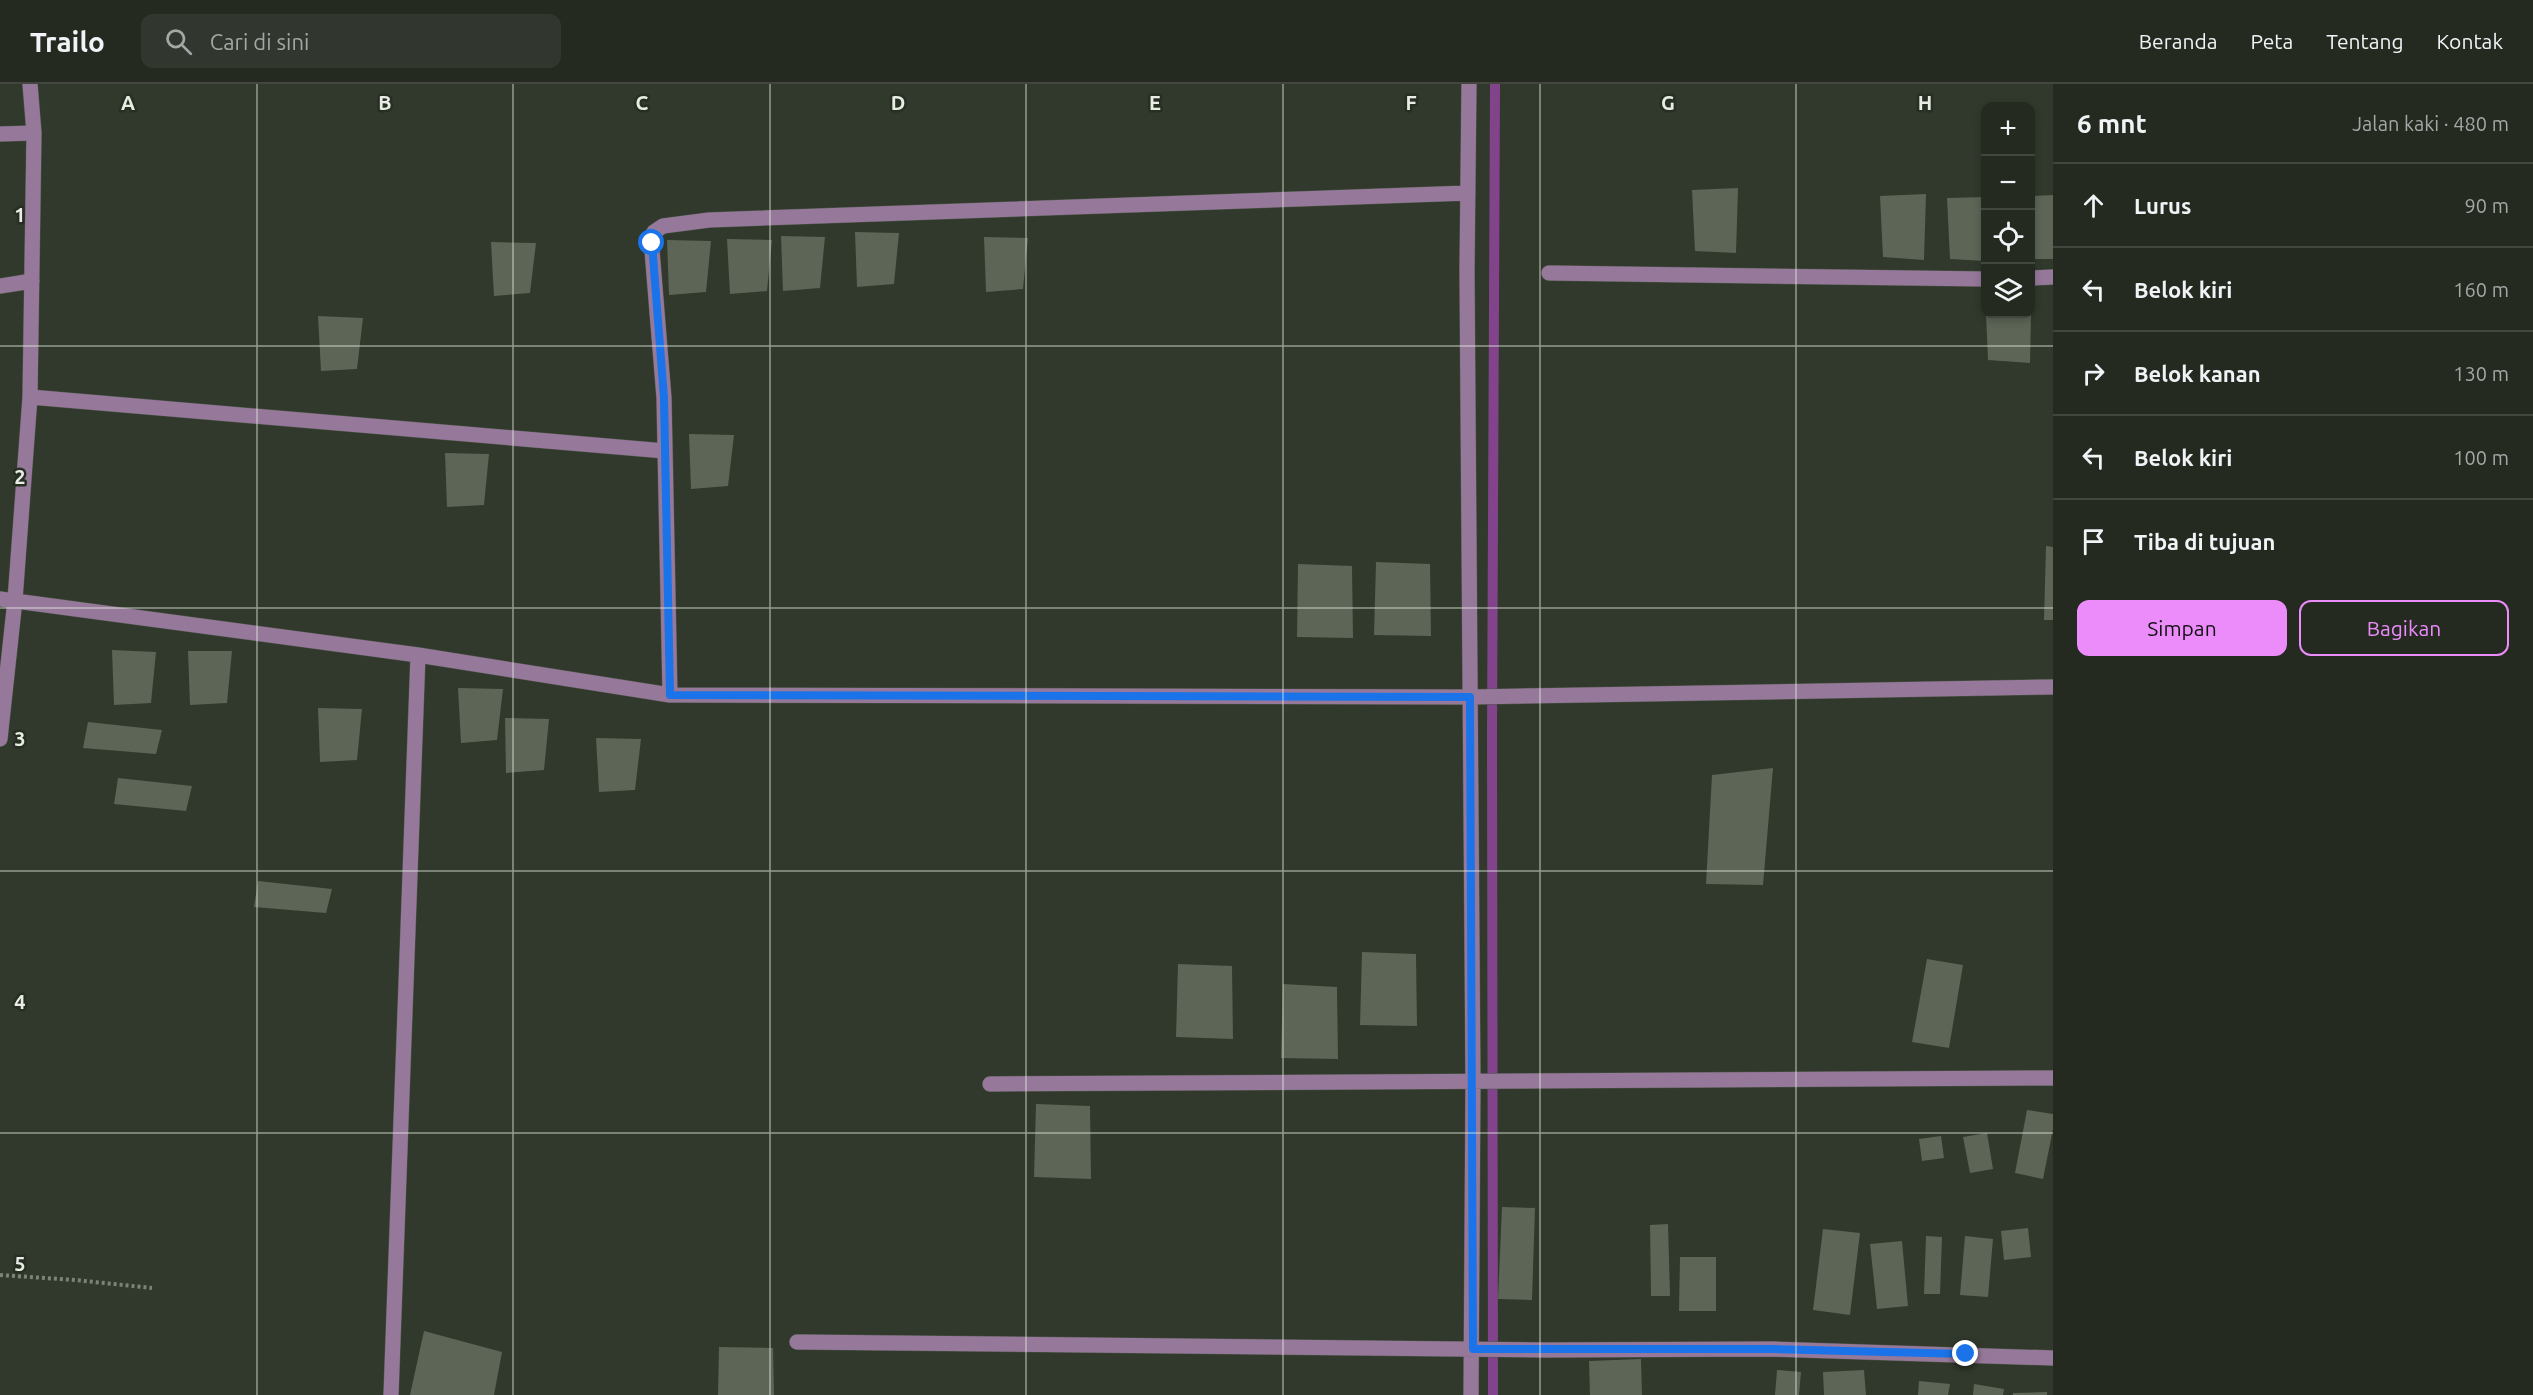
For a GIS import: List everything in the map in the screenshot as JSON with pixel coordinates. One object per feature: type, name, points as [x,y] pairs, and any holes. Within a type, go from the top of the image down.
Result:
[{"type":"street","points":[[0,739],[7,600],[30,397],[34,133],[30,84]]},
{"type":"street","points":[[1469,84],[1473,1082],[1471,1395]]},
{"type":"street","points":[[0,134],[34,133]]},
{"type":"street","points":[[670,695],[664,398],[651,238],[654,232],[663,226],[709,220],[1468,193]]},
{"type":"street","points":[[1549,273],[1981,279]]},
{"type":"street","points":[[2035,278],[2053,277]]},
{"type":"street","points":[[0,286],[32,281]]},
{"type":"street","points":[[30,397],[665,452]]},
{"type":"street","points":[[7,600],[418,655],[670,695],[1470,697],[2053,687]]},
{"type":"street","points":[[391,1395],[418,655]]},
{"type":"street","points":[[990,1084],[2053,1078]]},
{"type":"street","points":[[797,1342],[1473,1349],[1773,1349],[2053,1358]]},
{"type":"path","points":[[0,1275],[152,1288]]},
{"type":"building","points":[[1738,188],[1736,253],[1695,251],[1692,190]]},
{"type":"building","points":[[1926,194],[1924,260],[1883,257],[1880,196]]},
{"type":"building","points":[[2053,195],[2053,259],[2035,259],[2035,196]]},
{"type":"building","points":[[1981,197],[1981,261],[1950,259],[1947,198]]},
{"type":"building","points":[[855,232],[899,233],[894,284],[857,287]]},
{"type":"building","points":[[781,236],[825,237],[820,288],[783,291]]},
{"type":"building","points":[[984,237],[1028,238],[1023,289],[986,292]]},
{"type":"building","points":[[727,239],[772,240],[767,291],[730,294]]},
{"type":"building","points":[[667,240],[711,241],[706,292],[669,295]]},
{"type":"building","points":[[491,242],[536,243],[530,293],[494,296]]},
{"type":"building","points":[[318,316],[363,318],[357,369],[321,371]]},
{"type":"building","points":[[1986,318],[2031,318],[2030,363],[1988,360]]},
{"type":"building","points":[[689,434],[734,435],[728,486],[691,489]]},
{"type":"building","points":[[445,453],[489,454],[484,505],[447,507]]},
{"type":"building","points":[[2046,546],[2053,547],[2053,620],[2044,620]]},
{"type":"building","points":[[1376,562],[1430,564],[1431,636],[1374,635]]},
{"type":"building","points":[[1298,564],[1352,566],[1353,638],[1297,637]]},
{"type":"building","points":[[112,650],[156,652],[151,703],[114,705]]},
{"type":"building","points":[[188,651],[232,651],[227,703],[190,705]]},
{"type":"building","points":[[458,688],[503,689],[497,740],[461,743]]},
{"type":"building","points":[[318,708],[362,709],[357,760],[320,762]]},
{"type":"building","points":[[505,718],[549,719],[544,770],[506,773]]},
{"type":"building","points":[[88,722],[162,730],[156,754],[83,748]]},
{"type":"building","points":[[596,738],[641,739],[635,790],[599,792]]},
{"type":"building","points":[[1773,768],[1763,885],[1706,884],[1712,775]]},
{"type":"building","points":[[118,778],[192,786],[186,811],[114,804]]},
{"type":"building","points":[[258,881],[332,889],[326,913],[254,907]]},
{"type":"building","points":[[1362,952],[1416,954],[1417,1026],[1360,1025]]},
{"type":"building","points":[[1927,959],[1963,965],[1949,1048],[1912,1042]]},
{"type":"building","points":[[1178,964],[1232,966],[1233,1039],[1176,1037]]},
{"type":"building","points":[[1283,984],[1337,987],[1338,1059],[1281,1058]]},
{"type":"building","points":[[1036,1104],[1090,1106],[1091,1179],[1034,1177]]},
{"type":"building","points":[[2027,1110],[2053,1114],[2053,1129],[2043,1179],[2015,1173]]},
{"type":"building","points":[[1987,1133],[1993,1169],[1970,1173],[1963,1137]]},
{"type":"building","points":[[1941,1136],[1944,1158],[1922,1161],[1919,1139]]},
{"type":"building","points":[[1502,1207],[1535,1208],[1532,1300],[1498,1299]]},
{"type":"building","points":[[1668,1224],[1670,1296],[1651,1296],[1650,1225]]},
{"type":"building","points":[[2028,1228],[2031,1257],[2004,1260],[2001,1231]]},
{"type":"building","points":[[1823,1229],[1860,1233],[1850,1315],[1813,1310]]},
{"type":"building","points":[[1926,1236],[1942,1237],[1940,1294],[1924,1294]]},
{"type":"building","points":[[1965,1236],[1993,1239],[1988,1297],[1960,1295]]},
{"type":"building","points":[[1902,1241],[1908,1306],[1877,1309],[1870,1244]]},
{"type":"building","points":[[1680,1257],[1716,1257],[1716,1311],[1679,1311]]},
{"type":"building","points":[[424,1331],[502,1352],[494,1395],[410,1395]]},
{"type":"building","points":[[719,1347],[773,1348],[774,1395],[718,1395]]},
{"type":"building","points":[[1641,1359],[1642,1395],[1590,1395],[1589,1361]]},
{"type":"building","points":[[1777,1370],[1801,1372],[1799,1395],[1775,1395]]},
{"type":"building","points":[[1864,1370],[1866,1395],[1824,1395],[1823,1372]]},
{"type":"building","points":[[1919,1381],[1950,1384],[1948,1395],[1918,1395]]},
{"type":"building","points":[[1974,1384],[2004,1389],[2003,1395],[1973,1395]]},
{"type":"building","points":[[2047,1392],[2047,1395],[2013,1395],[2013,1393]]},
{"type":"waterway","points":[[1493,1395],[1492,734],[1495,84]]},
{"type":"route","points":[[652,243],[664,398],[670,695],[1470,697],[1473,1349],[1773,1349],[1966,1354]]}]
